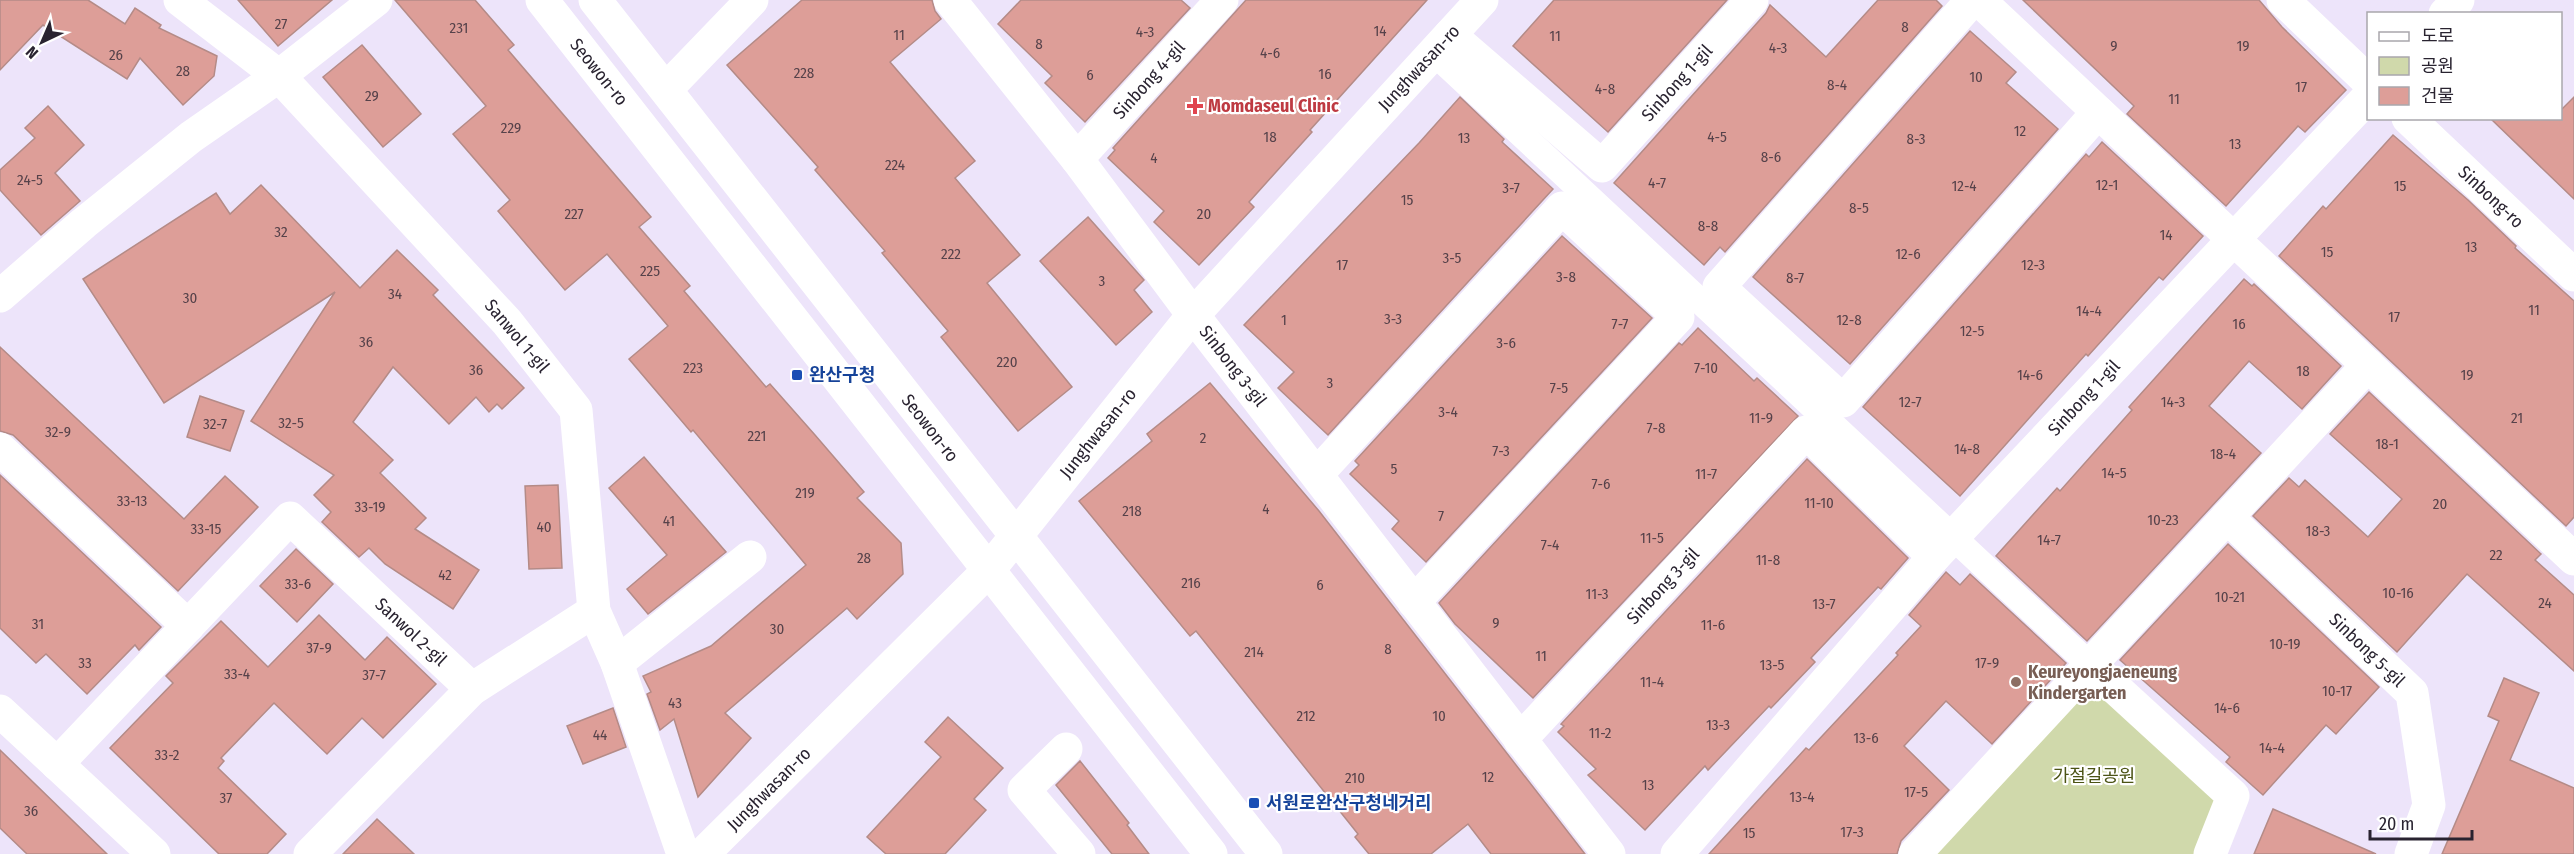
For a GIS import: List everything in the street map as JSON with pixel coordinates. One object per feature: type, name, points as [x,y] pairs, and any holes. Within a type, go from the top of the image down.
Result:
[{"type":"street","name":"Sanwol 1-gil","points":[[180,0],[279,76],[507,322],[576,410],[594,611],[617,663],[683,854]]},
{"type":"street","points":[[0,296],[84,223],[191,137],[279,76],[376,0]]},
{"type":"street","name":"Seowon-ro","points":[[542,0],[1211,854]]},
{"type":"street","name":"Seowon-ro","points":[[595,0],[1266,854]]},
{"type":"street","points":[[676,79],[752,0]]},
{"type":"street","name":"Sinbong 4-gil","points":[[1077,159],[1222,0]]},
{"type":"street","name":"Junghwasan-ro","points":[[703,854],[988,571],[1193,315],[1482,0]]},
{"type":"street","name":"Sinbong 1-gil","points":[[1442,43],[1602,166],[1752,0]]},
{"type":"street","points":[[1972,0],[1719,287],[1843,401],[2098,112]]},
{"type":"street","points":[[1979,0],[2574,559]]},
{"type":"street","points":[[2283,0],[2367,80]]},
{"type":"street","points":[[2447,12],[2458,0]]},
{"type":"street","points":[[967,7],[1193,315]]},
{"type":"street","points":[[1442,43],[2089,664],[2233,796],[2210,854]]},
{"type":"street","name":"Sinbong 1-gil","points":[[1934,557],[2367,99]]},
{"type":"street","name":"Sinbong-ro","points":[[2410,120],[2574,275]]},
{"type":"street","points":[[1317,474],[1562,208],[1678,317],[1414,603]]},
{"type":"street","name":"Sinbong 3-gil","points":[[1193,315],[1609,854]]},
{"type":"street","points":[[1915,854],[2368,365]]},
{"type":"street","name":"Sinbong 3-gil","points":[[1520,740],[1806,432],[1934,557]]},
{"type":"street","points":[[0,449],[188,626]]},
{"type":"street","name":"Sinbong 5-gil","points":[[2228,517],[2412,693],[2429,805],[2411,854]]},
{"type":"street","name":"Sanwol 2-gil","points":[[57,764],[291,518],[472,689]]},
{"type":"street","points":[[617,663],[750,557]]},
{"type":"street","points":[[1677,854],[1934,557]]},
{"type":"street","points":[[310,854],[472,689],[594,611]]},
{"type":"street","points":[[0,711],[143,850]]},
{"type":"street","points":[[1066,749],[1024,790],[1080,854]]},
{"type":"green space","name":"가절길공원","points":[[2089,664],[2233,796],[2210,854],[1915,854]]},
{"type":"building","points":[[0,0],[88,0],[125,24],[135,8],[161,25],[159,28],[217,56],[214,76],[183,105],[140,58],[127,79],[43,25],[0,70]]},
{"type":"building","points":[[238,0],[332,0],[278,46]]},
{"type":"building","points":[[395,0],[475,0],[514,45],[508,50],[651,217],[639,227],[690,286],[684,291],[766,387],[770,384],[815,435],[864,492],[857,498],[901,543],[903,574],[857,619],[847,608],[725,713],[751,738],[698,797],[674,719],[660,730],[647,694],[651,692],[643,676],[711,646],[806,565],[693,430],[691,432],[629,359],[668,326],[607,254],[565,290],[498,211],[510,200],[453,134],[486,106]]},
{"type":"building","points":[[802,0],[932,0],[935,11],[941,19],[890,62],[975,161],[955,178],[1020,255],[987,283],[1072,387],[1018,431],[941,337],[948,331],[882,253],[885,251],[815,170],[818,167],[727,65]]},
{"type":"building","points":[[1021,0],[1181,0],[1190,8],[1085,122],[1045,83],[1052,76],[998,24]]},
{"type":"building","points":[[1246,0],[1427,0],[1310,130],[1312,132],[1249,202],[1254,207],[1199,265],[1154,222],[1164,211],[1108,158],[1115,150],[1113,148]]},
{"type":"building","points":[[1554,0],[1727,0],[1608,132],[1513,46]]},
{"type":"building","points":[[1878,0],[1936,0],[1942,6],[1725,252],[1720,247],[1704,265],[1614,183],[1766,13],[1770,5],[1826,57]]},
{"type":"building","points":[[2023,0],[2259,0],[2282,27],[2346,90],[2305,132],[2298,126],[2226,206],[2127,114],[2134,106]]},
{"type":"building","points":[[1970,31],[2016,72],[2006,83],[2058,129],[1850,364],[1753,277]]},
{"type":"building","points":[[362,45],[421,114],[383,147],[323,77]]},
{"type":"building","points":[[1460,97],[1504,139],[1502,142],[1553,189],[1328,435],[1278,388],[1294,372],[1244,325],[1419,143]]},
{"type":"building","points":[[2574,97],[2574,199],[2492,120],[2562,120],[2562,109]]},
{"type":"building","points":[[48,106],[84,145],[55,173],[80,201],[41,235],[0,190],[0,170],[35,138],[25,128]]},
{"type":"building","points":[[2393,135],[2468,200],[2516,246],[2515,248],[2574,301],[2574,517],[2566,526],[2279,256],[2323,206],[2326,209]]},
{"type":"building","points":[[2102,142],[2203,236],[2163,280],[2159,277],[2088,356],[2086,354],[1960,496],[1863,407],[2086,154],[2089,157]]},
{"type":"building","points":[[261,185],[360,288],[397,250],[438,290],[433,295],[524,388],[502,409],[497,404],[489,412],[476,397],[449,424],[393,367],[353,422],[393,460],[380,473],[426,518],[415,529],[479,570],[453,609],[385,564],[369,548],[359,557],[322,522],[331,512],[314,495],[334,475],[251,421],[335,292],[164,403],[83,279],[216,193],[230,214]]},
{"type":"building","points":[[1088,217],[1144,280],[1134,290],[1152,312],[1116,345],[1040,261]]},
{"type":"building","points":[[1562,236],[1652,318],[1426,562],[1392,529],[1399,521],[1350,474],[1359,465],[1355,461]]},
{"type":"building","points":[[2244,279],[2252,286],[2254,284],[2341,366],[2302,409],[2249,361],[2209,406],[2261,453],[2087,641],[1996,556],[2057,488],[2060,491],[2132,410],[2129,407]]},
{"type":"building","points":[[1698,328],[1754,381],[1757,378],[1798,416],[1533,698],[1455,624],[1439,603],[1679,343],[1682,345]]},
{"type":"building","points":[[0,347],[184,519],[225,476],[258,507],[178,591],[13,435],[0,431]]},
{"type":"building","points":[[1210,383],[1319,511],[1585,854],[1491,854],[1468,824],[1431,854],[1369,854],[1355,837],[1358,834],[1196,631],[1190,636],[1079,501],[1152,441],[1147,434]]},
{"type":"building","points":[[2369,392],[2541,554],[2535,560],[2574,595],[2574,671],[2467,574],[2397,652],[2253,516],[2289,478],[2299,487],[2305,480],[2368,537],[2402,499],[2330,434]]},
{"type":"building","points":[[200,396],[244,411],[230,451],[187,437]]},
{"type":"building","points":[[644,457],[726,552],[648,614],[627,589],[667,555],[609,488]]},
{"type":"building","points":[[1807,459],[1908,558],[1881,589],[1878,587],[1811,658],[1815,662],[1771,708],[1769,706],[1708,770],[1705,766],[1645,830],[1588,775],[1596,769],[1558,732],[1564,726],[1561,724]]},
{"type":"building","points":[[0,475],[161,627],[139,650],[135,645],[87,694],[46,654],[36,663],[0,628]]},
{"type":"building","points":[[558,485],[562,568],[529,569],[525,486]]},
{"type":"building","points":[[2228,544],[2379,687],[2336,734],[2326,725],[2263,795],[2226,762],[2230,757],[2120,660]]},
{"type":"building","points":[[296,549],[333,584],[297,622],[260,586]]},
{"type":"building","points":[[1946,572],[1960,585],[1970,574],[2066,663],[1992,744],[1946,701],[1904,746],[1949,790],[1901,841],[1897,854],[1709,854],[1806,748],[1809,750],[1898,655],[1896,653],[1921,626],[1909,615]]},
{"type":"building","points":[[319,615],[365,660],[387,637],[436,684],[383,738],[362,718],[327,754],[274,703],[221,758],[224,761],[218,768],[286,834],[267,854],[219,854],[110,748],[173,683],[166,676],[221,621],[268,667]]},
{"type":"building","points":[[2504,678],[2539,693],[2510,760],[2574,788],[2574,854],[2442,854],[2499,721],[2488,716]]},
{"type":"building","points":[[613,708],[626,747],[583,764],[567,726]]},
{"type":"building","points":[[948,717],[1003,768],[974,799],[986,810],[945,854],[886,854],[867,837],[941,757],[925,742]]},
{"type":"building","points":[[0,750],[107,854],[27,854],[0,828]]},
{"type":"building","points":[[1080,761],[1129,823],[1127,825],[1149,854],[1112,854],[1056,785]]},
{"type":"building","points":[[2273,809],[2376,854],[2254,854]]},
{"type":"building","points":[[377,819],[414,854],[343,854]]},
{"type":"place","name":"Momdaseul Clinic","points":[[1195,106]]},
{"type":"place","name":"완산구청","points":[[797,375]]},
{"type":"place","name":"Keureyongjaeneung Kindergarten","points":[[2016,682]]},
{"type":"place","name":"서원로완산구청네거리","points":[[1254,803]]}]
